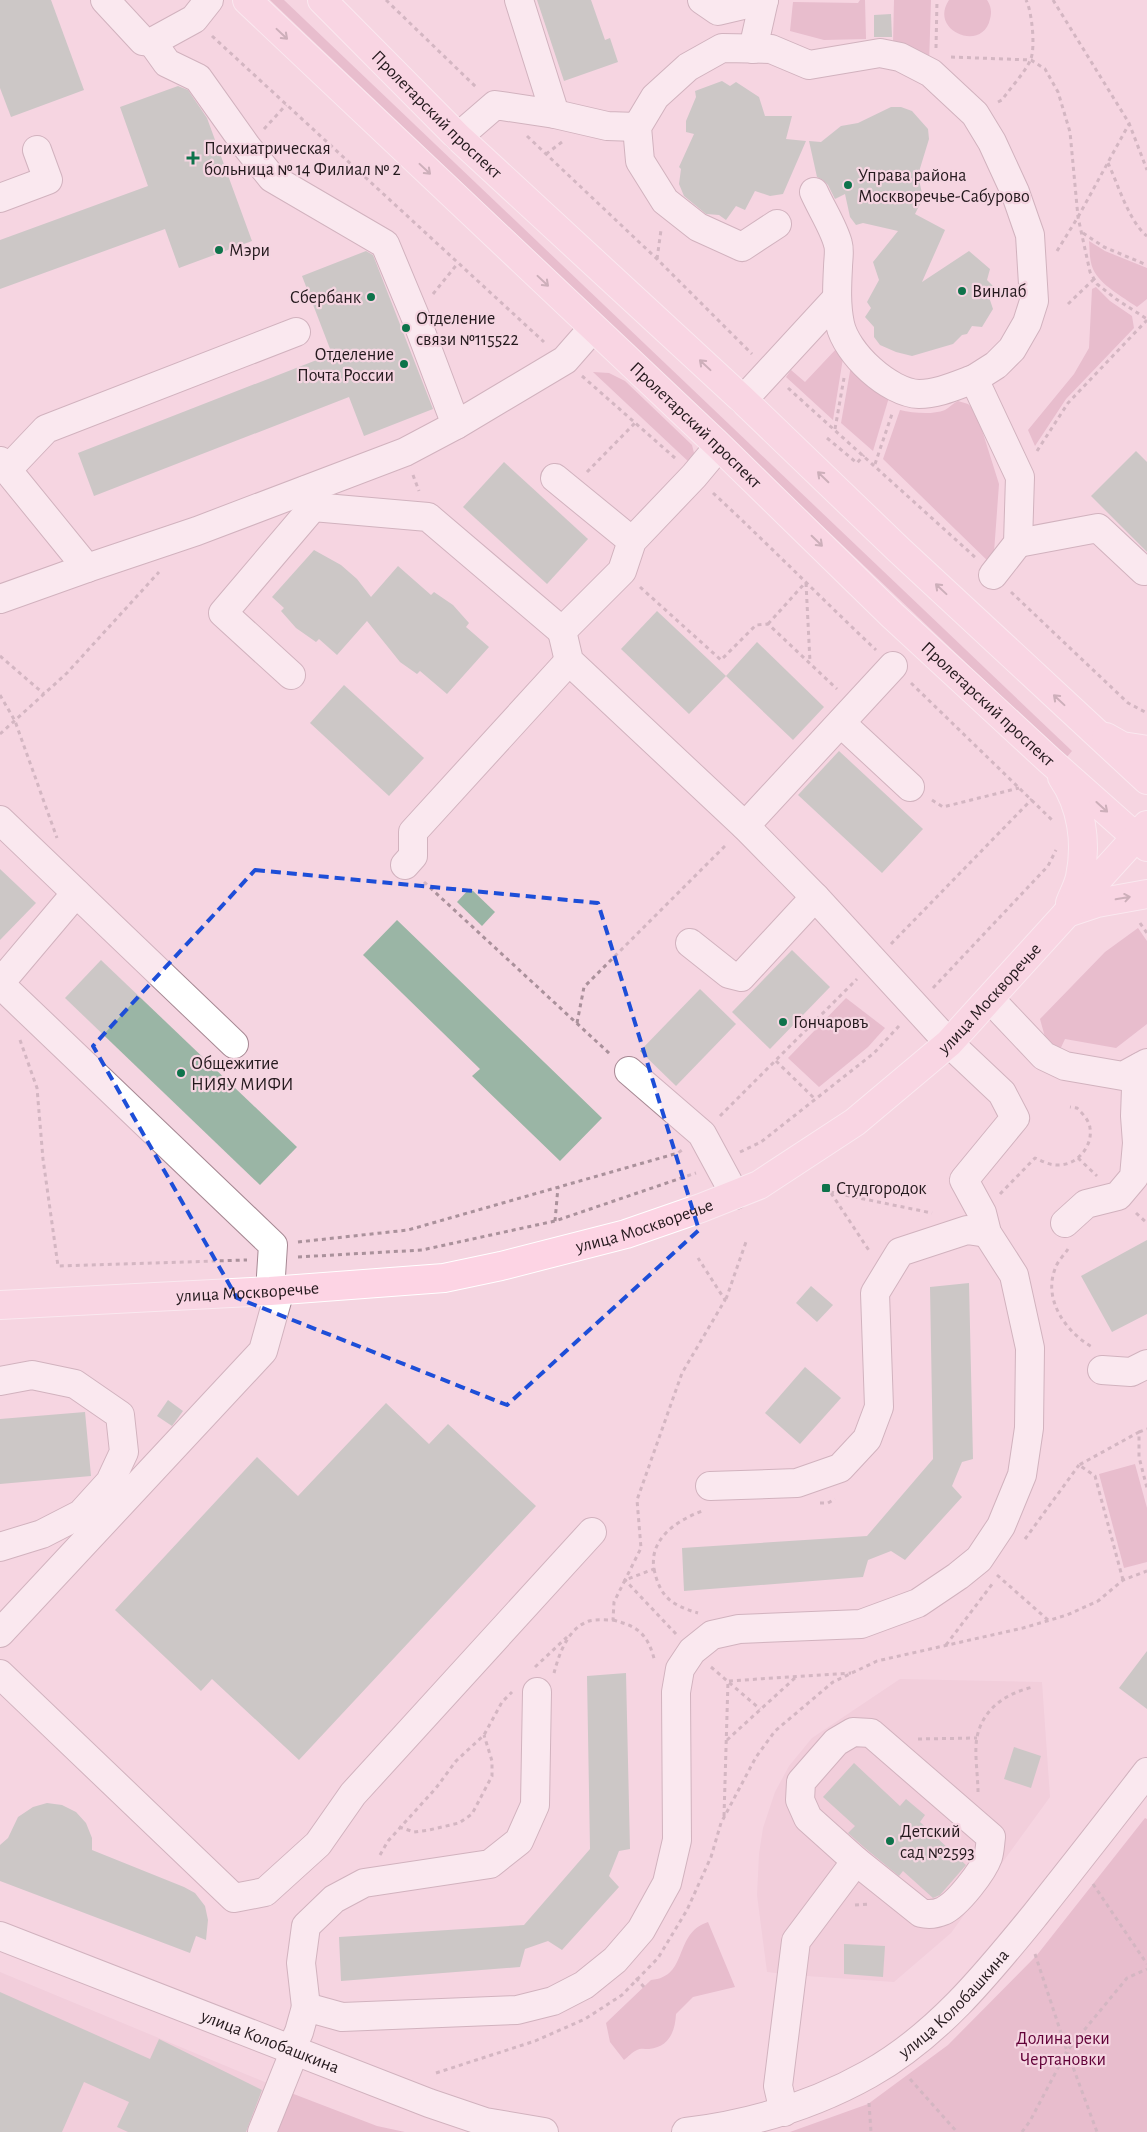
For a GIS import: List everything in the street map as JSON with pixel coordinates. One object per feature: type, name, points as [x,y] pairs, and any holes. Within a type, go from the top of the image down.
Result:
[{"type":"main road","name":"Пролетарский проспект","points":[[247,0],[719,446],[892,615],[1049,760],[1143,836]]},
{"type":"main road","name":"Пролетарский проспект","points":[[322,0],[458,137],[743,400],[1084,723],[1147,780]]},
{"type":"main road","points":[[1084,723],[1122,746],[1147,750]]},
{"type":"main road","points":[[1049,760],[1071,790],[1082,824],[1080,878],[1066,914]]},
{"type":"main road","name":"улица Москворечье","points":[[0,1306],[275,1291],[428,1280],[492,1268],[642,1230],[735,1195],[759,1185],[855,1122],[949,1042],[1066,914],[1143,836]]},
{"type":"main road","points":[[1066,914],[1097,903],[1147,894]]},
{"type":"street","points":[[105,0],[143,41],[152,42],[201,9]]},
{"type":"street","points":[[519,0],[555,114]]},
{"type":"street","points":[[702,0],[718,11],[764,0],[753,49]]},
{"type":"street","points":[[152,42],[167,63],[198,78],[247,147],[272,178],[384,244],[415,316],[456,425]]},
{"type":"street","points":[[777,224],[742,247],[698,227],[666,201],[640,161],[637,127],[655,97],[688,67],[722,48],[771,49],[809,65],[880,53],[933,65],[975,114],[992,142],[1015,192],[1030,235],[1034,301],[1027,323],[1007,354],[996,365],[974,379],[947,389],[919,394],[901,389],[873,371],[859,359],[850,347],[840,326],[837,298],[838,245],[814,192]]},
{"type":"street","points":[[458,137],[494,105],[555,114],[607,126],[637,127]]},
{"type":"street","points":[[0,198],[48,180],[37,150]]},
{"type":"street","points":[[743,400],[837,298]]},
{"type":"street","points":[[0,599],[196,531],[310,498],[456,425],[564,360],[593,328]]},
{"type":"street","points":[[87,568],[4,465],[46,429],[296,332]]},
{"type":"street","points":[[974,379],[1020,477],[1018,543],[993,575]]},
{"type":"street","points":[[562,631],[622,571],[632,541],[694,476],[719,446]]},
{"type":"street","points":[[562,483],[632,541]]},
{"type":"street","points":[[306,2007],[342,2017],[517,2010],[553,2001],[584,1985],[615,1960],[641,1930],[667,1883],[677,1840],[676,1692],[680,1669],[692,1651],[712,1635],[739,1629],[862,1624],[918,1603],[958,1576],[979,1559],[1001,1526],[1022,1475],[1029,1428],[1030,1348],[1014,1275],[987,1234],[982,1213],[964,1180],[1015,1118],[1002,1093],[949,1042],[815,897],[745,826],[569,661],[562,631],[428,517],[310,498]]},
{"type":"street","points":[[291,674],[223,613],[310,498]]},
{"type":"street","points":[[1018,543],[1098,528],[1144,571]]},
{"type":"street","points":[[405,865],[413,856],[413,832],[569,661]]},
{"type":"street","points":[[745,826],[893,666]]},
{"type":"street","points":[[848,714],[910,787]]},
{"type":"street","points":[[0,820],[234,1044]]},
{"type":"street","points":[[0,1634],[263,1351],[275,1291],[273,1252],[0,984],[76,893]]},
{"type":"street","points":[[690,943],[729,974],[741,977],[815,897]]},
{"type":"street","points":[[990,999],[1044,1056],[1065,1066],[1122,1076],[1143,1065]]},
{"type":"street","points":[[1068,1234],[1086,1204],[1118,1196],[1134,1177],[1137,1143],[1135,1116],[1136,1088],[1143,1065]]},
{"type":"street","points":[[629,1071],[702,1134],[735,1195]]},
{"type":"street","points":[[711,1498],[797,1483],[840,1468],[867,1439],[879,1407],[875,1293],[900,1252],[967,1230],[987,1234]]},
{"type":"street","points":[[1102,1370],[1131,1372],[1147,1364]]},
{"type":"street","points":[[0,1381],[32,1375],[75,1384],[120,1415],[124,1452],[110,1482],[81,1514],[42,1534],[0,1547]]},
{"type":"street","points":[[0,1674],[234,1898],[265,1892],[318,1844],[353,1794],[592,1532]]},
{"type":"street","points":[[262,2132],[299,2032],[306,2007],[301,1963],[306,1926],[334,1899],[364,1883],[490,1864],[519,1840],[535,1805],[535,1681]]},
{"type":"street","points":[[853,1732],[870,1732],[979,1827],[991,1837],[989,1855],[984,1868],[945,1910],[930,1915],[921,1913],[856,1861],[808,1818],[800,1800],[800,1782],[836,1742],[853,1732]]},
{"type":"street","name":"улица Колобашкина","points":[[686,2132],[726,2127],[784,2112],[844,2087],[871,2073],[921,2037],[963,1999],[1002,1956],[1147,1772]]},
{"type":"street","points":[[784,2112],[778,2086],[796,1941],[856,1861]]},
{"type":"street","name":"улица Колобашкина","points":[[0,1936],[428,2103],[476,2119],[544,2132]]},
{"type":"path","points":[[386,0],[657,259],[770,372],[875,465],[1128,703],[1147,713]]},
{"type":"path","points":[[937,0],[933,65],[1032,60],[1045,69],[1058,92],[1070,132],[1078,218],[1090,272],[1094,279],[1116,299],[1147,320],[1068,403],[1020,477]]},
{"type":"path","points":[[975,114],[1002,100],[1032,60],[1031,18],[1026,0]]},
{"type":"path","points":[[1053,0],[1129,123],[1147,170]]},
{"type":"path","points":[[201,9],[458,263],[775,550],[806,583],[1059,826]]},
{"type":"path","points":[[1032,272],[1051,260],[1078,218],[1129,123]]},
{"type":"path","points":[[1108,163],[1130,212],[1141,232],[1147,236]]},
{"type":"path","points":[[1082,233],[1104,247],[1147,265]]},
{"type":"path","points":[[415,316],[458,263]]},
{"type":"path","points":[[1068,304],[1094,279]]},
{"type":"path","points":[[834,429],[850,347]]},
{"type":"path","points":[[875,465],[901,389]]},
{"type":"path","points":[[562,483],[636,423]]},
{"type":"path","points":[[827,438],[857,463],[864,455]]},
{"type":"path","points":[[405,452],[428,517]]},
{"type":"path","points":[[0,734],[67,673],[164,566]]},
{"type":"path","points":[[622,571],[721,660],[756,625],[768,624],[806,583]]},
{"type":"path","points":[[806,583],[810,663]]},
{"type":"path","points":[[768,624],[810,663],[848,714]]},
{"type":"path","points":[[0,656],[44,694]]},
{"type":"path","points":[[0,695],[15,721],[57,839]]},
{"type":"path","points":[[910,787],[943,807],[1020,788]]},
{"type":"path","points":[[17,1032],[37,1088],[58,1266],[273,1252],[408,1230],[678,1153],[702,1134],[875,962],[1032,799]]},
{"type":"path","points":[[576,1022],[584,988],[745,826]]},
{"type":"path","points":[[405,865],[629,1071]]},
{"type":"path","points":[[1140,923],[1147,933]]},
{"type":"path","points":[[776,1061],[815,1099]]},
{"type":"path","points":[[555,1221],[558,1187]]},
{"type":"path","points":[[830,1192],[886,1275]]},
{"type":"path","points":[[1068,1234],[1055,1268],[1051,1295],[1064,1325],[1081,1341]]},
{"type":"path","points":[[613,1620],[614,1602],[641,1548],[637,1500],[682,1373],[726,1300],[747,1239]]},
{"type":"path","points":[[698,1258],[726,1300]]},
{"type":"path","points":[[1123,1580],[1095,1476],[1079,1465],[1147,1428]]},
{"type":"path","points":[[1139,1432],[1139,1457],[1147,1488]]},
{"type":"path","points":[[705,1615],[672,1603],[662,1593],[652,1558],[654,1548],[664,1535],[683,1519],[701,1511],[711,1498]]},
{"type":"path","points":[[818,1504],[828,1503],[836,1498]]},
{"type":"path","points":[[979,1559],[1048,1621]]},
{"type":"path","points":[[625,1580],[654,1569]]},
{"type":"path","points":[[625,1580],[692,1651],[760,1709]]},
{"type":"path","points":[[535,1681],[547,1653],[589,1621],[613,1620],[630,1624],[646,1636],[656,1668]]},
{"type":"path","points":[[364,1883],[388,1841],[436,1788],[456,1761],[484,1735],[502,1702],[535,1681],[558,1656],[569,1635]]},
{"type":"path","points":[[728,1681],[854,1672]]},
{"type":"path","points":[[726,1740],[796,1676]]},
{"type":"path","points":[[724,1817],[728,1681]]},
{"type":"path","points":[[979,1827],[977,1738],[981,1726],[993,1707],[1015,1691],[1032,1687]]},
{"type":"path","points":[[400,1827],[414,1832],[428,1830],[459,1823],[472,1814],[492,1776],[492,1761],[484,1735]]},
{"type":"path","points":[[879,1740],[977,1738]]},
{"type":"path","points":[[1090,1879],[1147,1964]]},
{"type":"path","points":[[820,1909],[906,1901]]},
{"type":"path","points":[[1034,1951],[1067,2051],[1098,2132]]},
{"type":"path","points":[[1022,2132],[1030,2121],[1067,2051],[1127,1978],[1147,1970]]},
{"type":"path","points":[[909,2077],[957,2132]]},
{"type":"path","points":[[867,2097],[872,2117],[872,2132]]},
{"type":"highlighted area","points":[[255,870],[598,903],[699,1230],[507,1405],[237,1298],[93,1046]]},
{"type":"shaded area","name":"Детский сад №2593","points":[[900,1679],[1042,1682],[1050,1797],[951,1933],[894,1982],[767,1972],[757,1895],[759,1854],[763,1828],[775,1792],[789,1766],[812,1738]]},
{"type":"shaded area","points":[[0,1972],[291,2093],[275,2132],[0,2132]]},
{"type":"green space","points":[[270,0],[284,0],[1072,751],[1066,758]]},
{"type":"green space","points":[[860,0],[865,0],[866,39],[824,40],[790,31],[793,2],[858,3]]},
{"type":"green space","points":[[894,0],[931,0],[929,64],[893,44]]},
{"type":"green space","points":[[949,0],[987,0],[991,14],[985,29],[978,35],[968,36],[959,34],[951,29],[946,21],[944,11]]},
{"type":"green space","points":[[1089,241],[1105,251],[1147,268],[1147,299],[1137,307],[1112,290],[1096,275],[1090,259]]},
{"type":"green space","points":[[1096,287],[1110,301],[1132,316],[1134,328],[1066,399],[1035,446],[1028,430],[1074,374],[1089,348],[1092,289]]},
{"type":"green space","points":[[838,347],[844,352],[833,420],[786,377],[791,370],[805,382]]},
{"type":"green space","points":[[852,360],[890,394],[873,451],[841,423]]},
{"type":"green space","points":[[593,372],[609,373],[625,381],[692,445],[694,453],[691,464]]},
{"type":"green space","points":[[958,401],[968,404],[976,411],[999,484],[993,566],[883,459],[900,410],[934,413],[945,410]]},
{"type":"green space","points":[[1138,928],[1147,941],[1147,1024],[1116,1048],[1065,1039],[1057,1056],[1048,1048],[1040,1019],[1105,952]]},
{"type":"green space","points":[[846,998],[885,1028],[868,1047],[819,1087],[788,1058]]},
{"type":"green space","points":[[1135,1464],[1147,1508],[1147,1562],[1124,1568],[1099,1474]]},
{"type":"green space","name":"Долина реки Чертановки","points":[[1145,1818],[1147,1819],[1147,2132],[790,2132],[868,2104],[948,2045],[1037,1955]]},
{"type":"green space","points":[[708,1922],[735,1987],[693,1997],[676,2014],[674,2027],[670,2038],[666,2042],[656,2048],[638,2049],[624,2060],[610,2042],[606,2023],[651,1980],[663,1977],[671,1971],[677,1963],[690,1935],[697,1928]]},
{"type":"green space","points":[[291,2093],[377,2126],[405,2132],[275,2132]]},
{"type":"building","points":[[0,0],[51,0],[84,90],[11,117],[0,88]]},
{"type":"building","points":[[537,0],[591,0],[605,40],[610,38],[618,62],[564,81]]},
{"type":"building","points":[[891,14],[892,37],[874,37],[874,15]]},
{"type":"building","points":[[722,81],[730,86],[736,82],[759,97],[765,116],[792,116],[786,139],[806,141],[783,194],[770,196],[755,191],[745,210],[736,206],[726,220],[719,215],[706,214],[684,196],[679,184],[681,169],[679,167],[694,134],[686,132],[686,121],[696,97],[695,91]]},
{"type":"building","points":[[178,86],[188,90],[207,118],[252,241],[179,268],[165,229],[0,289],[0,240],[148,186],[120,107]]},
{"type":"building","points":[[891,107],[901,107],[912,111],[928,129],[929,139],[918,175],[923,198],[915,214],[945,230],[922,282],[969,251],[990,269],[987,280],[995,288],[989,297],[993,309],[982,327],[972,326],[967,334],[962,335],[953,344],[912,356],[880,345],[874,337],[874,327],[865,317],[871,308],[867,302],[879,280],[873,262],[898,231],[863,223],[856,225],[850,217],[845,194],[835,199],[828,185],[817,177],[809,141],[821,142],[841,126],[858,123]]},
{"type":"building","points":[[366,251],[373,255],[433,409],[364,436],[349,397],[94,496],[78,453],[332,354],[302,276]]},
{"type":"building","points":[[1136,451],[1147,462],[1147,552],[1091,496]]},
{"type":"building","points":[[504,462],[588,539],[547,584],[463,507]]},
{"type":"building","points":[[314,550],[341,565],[357,579],[371,597],[398,566],[431,595],[434,592],[453,605],[469,623],[466,627],[489,647],[447,694],[420,671],[417,674],[400,662],[367,621],[337,655],[319,639],[316,642],[296,628],[281,611],[284,608],[272,597]]},
{"type":"building","points":[[657,611],[726,676],[689,714],[621,649]]},
{"type":"building","points":[[757,642],[824,707],[793,740],[726,676]]},
{"type":"building","points":[[344,685],[424,758],[389,796],[310,723]]},
{"type":"building","points":[[839,751],[923,829],[882,873],[798,795]]},
{"type":"building","points":[[0,869],[36,903],[0,940]]},
{"type":"building","points":[[470,888],[495,912],[482,926],[457,902]]},
{"type":"building","points":[[397,920],[602,1118],[560,1161],[472,1076],[480,1069],[363,955]]},
{"type":"building","points":[[792,950],[830,987],[770,1049],[732,1012]]},
{"type":"building","name":"Общежитие НИЯУ МИФИ","points":[[101,960],[297,1147],[260,1185],[65,998]]},
{"type":"building","points":[[700,989],[736,1024],[676,1086],[640,1051]]},
{"type":"building","points":[[1147,1240],[1147,1314],[1112,1332],[1081,1276]]},
{"type":"building","points":[[969,1283],[973,1459],[962,1462],[952,1486],[962,1497],[905,1560],[891,1551],[868,1560],[863,1577],[684,1591],[682,1548],[867,1536],[933,1459],[930,1287]]},
{"type":"building","points":[[811,1286],[833,1305],[817,1322],[796,1303]]},
{"type":"building","points":[[805,1367],[841,1398],[800,1444],[765,1413]]},
{"type":"building","points":[[168,1400],[183,1411],[172,1426],[157,1416]]},
{"type":"building","points":[[386,1403],[429,1444],[448,1424],[536,1506],[299,1760],[212,1679],[201,1691],[115,1610],[257,1457],[298,1496]]},
{"type":"building","points":[[85,1412],[91,1476],[0,1484],[0,1419]]},
{"type":"building","points":[[1147,1651],[1147,1709],[1119,1688]]},
{"type":"building","points":[[626,1673],[630,1849],[619,1851],[609,1876],[619,1887],[562,1950],[548,1941],[525,1949],[520,1967],[341,1981],[339,1937],[524,1925],[590,1849],[587,1676]]},
{"type":"building","points":[[1014,1747],[1041,1756],[1031,1788],[1004,1779]]},
{"type":"building","points":[[854,1763],[900,1806],[906,1799],[925,1815],[920,1822],[966,1865],[940,1895],[933,1898],[903,1871],[899,1876],[866,1849],[848,1833],[855,1826],[823,1797]]},
{"type":"building","points":[[47,1803],[62,1805],[76,1812],[86,1823],[92,1838],[92,1850],[195,1893],[205,1906],[208,1920],[206,1940],[196,1936],[190,1953],[0,1881],[0,1845],[8,1838],[18,1817],[33,1807]]},
{"type":"building","points":[[844,1944],[885,1946],[883,1977],[844,1974]]},
{"type":"building","points":[[0,1992],[150,2059],[159,2039],[262,2090],[246,2132],[128,2132],[117,2127],[129,2102],[84,2082],[62,2132],[0,2132]]},
{"type":"place","name":"Психиатрическая больница № 14 Филиал № 2","points":[[193,158]]},
{"type":"place","name":"Управа района Москворечье-Сабурово","points":[[848,185]]},
{"type":"place","name":"Мэри","points":[[219,250]]},
{"type":"place","name":"Винлаб","points":[[962,291]]},
{"type":"place","name":"Сбербанк","points":[[371,297]]},
{"type":"place","name":"Отделение связи №115522","points":[[406,328]]},
{"type":"place","name":"Отделение Почта России","points":[[404,364]]},
{"type":"place","name":"Гончаровъ","points":[[783,1022]]},
{"type":"place","name":"Общежитие НИЯУ МИФИ","points":[[181,1073]]},
{"type":"place","name":"Студгородок","points":[[826,1188]]},
{"type":"place","name":"Детский сад №2593","points":[[890,1841]]}]
